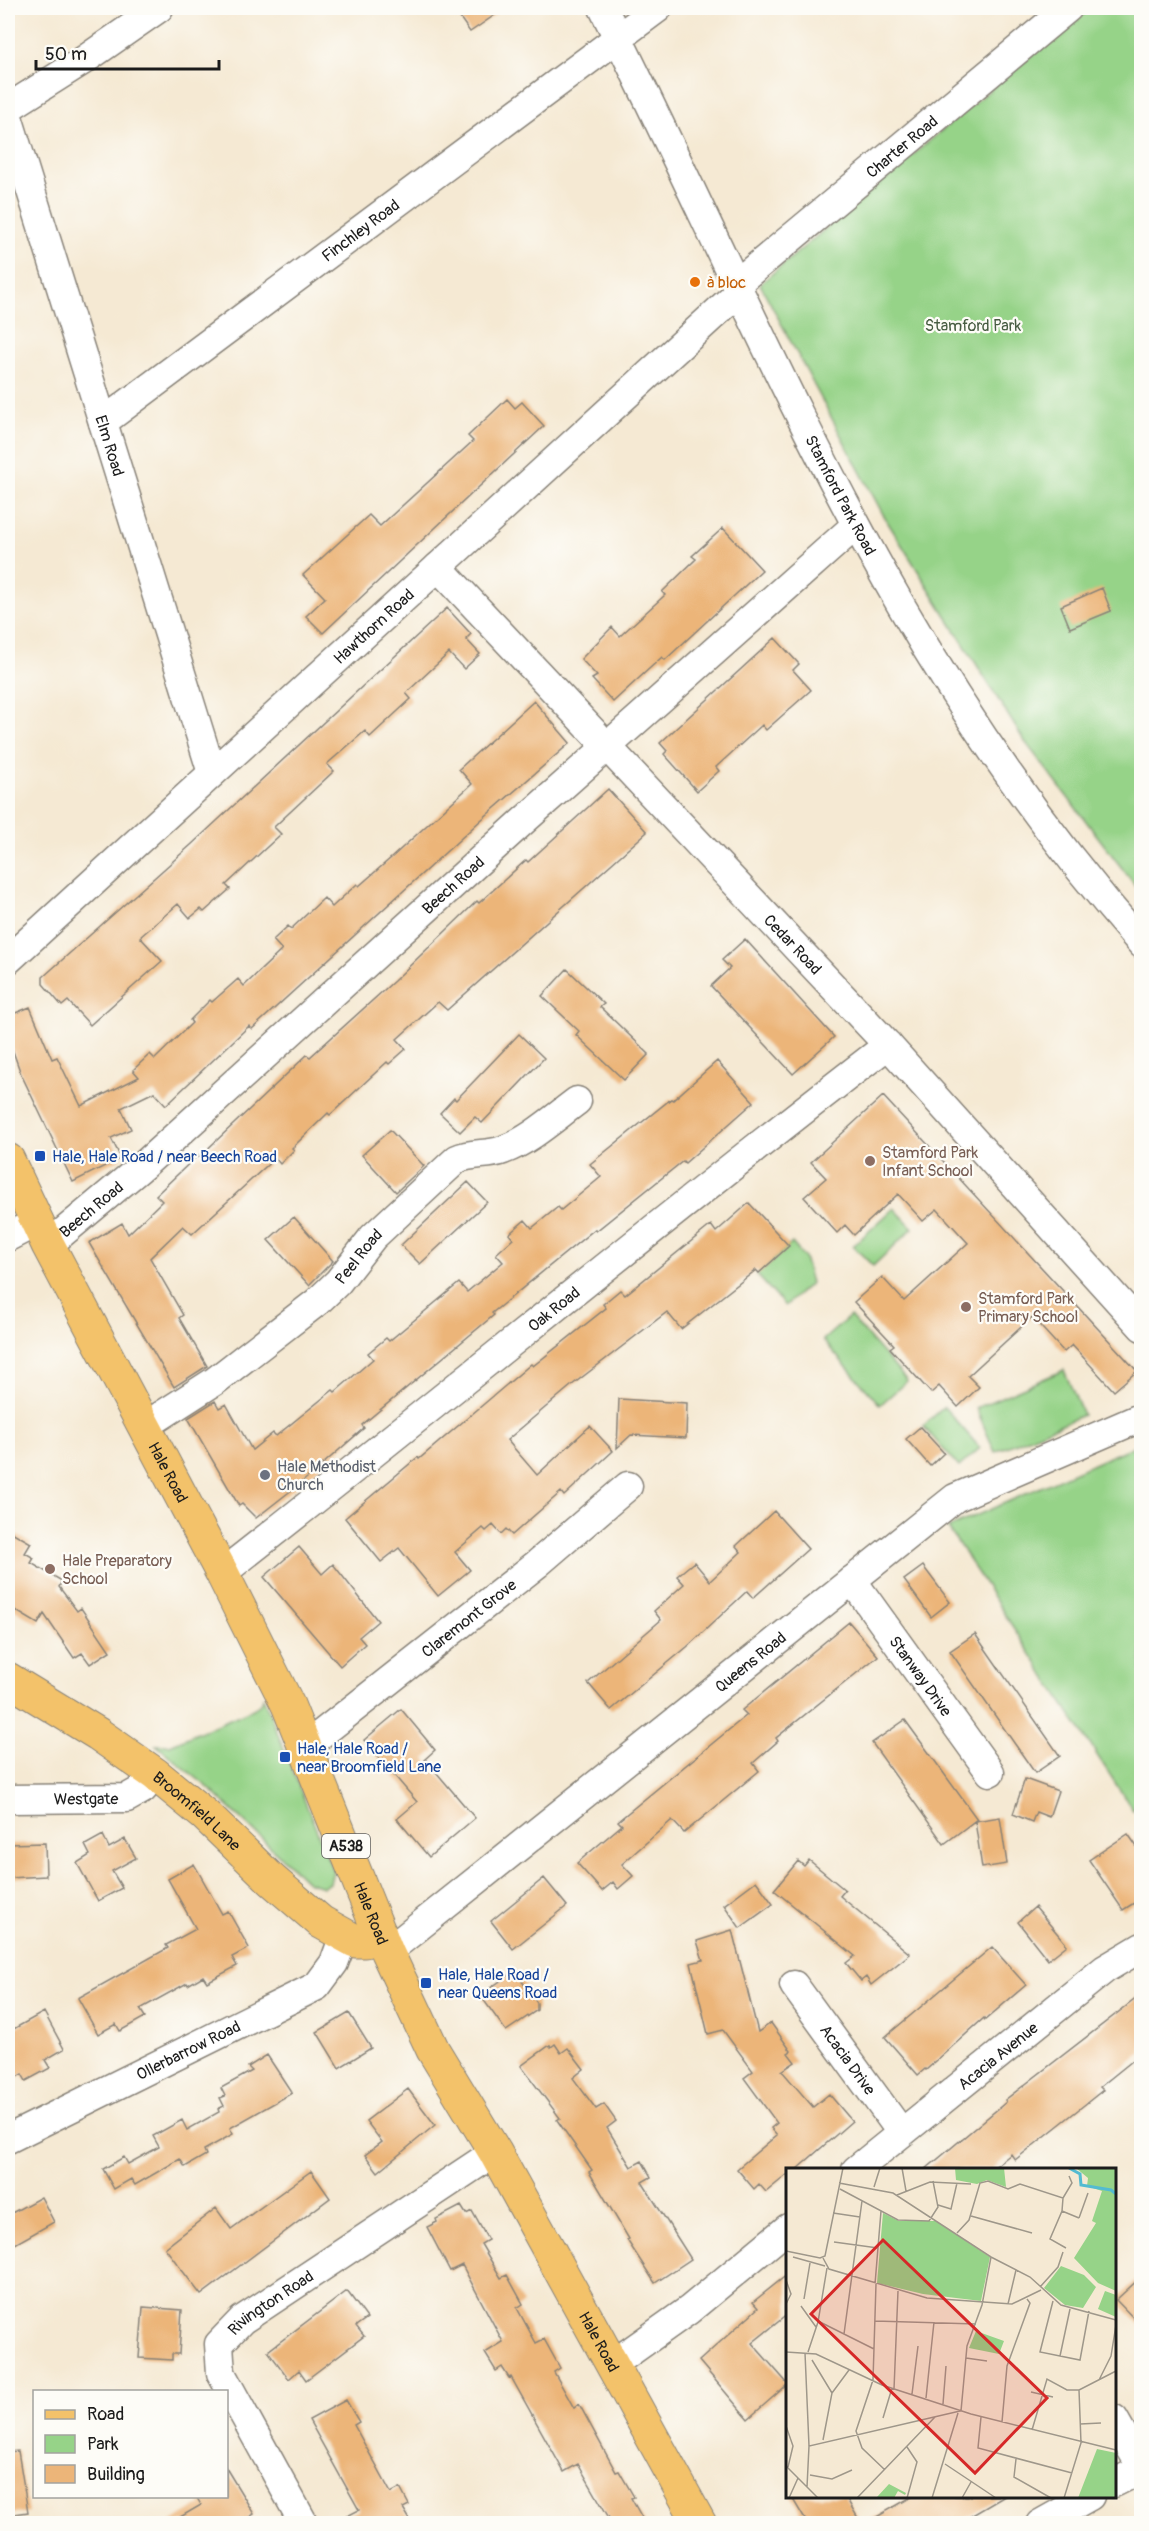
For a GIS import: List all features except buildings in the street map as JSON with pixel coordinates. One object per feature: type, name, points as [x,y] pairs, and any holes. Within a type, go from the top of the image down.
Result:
[{"type":"main road","name":"Hale Road","points":[[8,1160],[42,1233],[222,1573],[288,1705],[383,1943],[433,2050],[495,2152],[700,2523]]},
{"type":"main road","name":"Broomfield Lane","points":[[8,1678],[98,1734],[155,1774],[219,1828],[301,1906],[344,1936]]},
{"type":"main road","points":[[344,1936],[355,1941],[383,1943]]},
{"type":"street","points":[[8,108],[87,58],[159,8]]},
{"type":"street","name":"Stamford Park Road","points":[[603,8],[856,525],[908,617],[1014,783],[1076,867],[1142,944]]},
{"type":"street","name":"Finchley Road","points":[[103,422],[658,8]]},
{"type":"street","name":"Charter Road","points":[[739,287],[1051,13]]},
{"type":"street","name":"Elm Road","points":[[8,117],[212,773]]},
{"type":"street","name":"Hawthorn Road","points":[[8,960],[438,567],[739,287]]},
{"type":"street","name":"Beech Road","points":[[8,1237],[42,1233],[145,1164],[856,525]]},
{"type":"street","name":"Cedar Road","points":[[438,567],[888,1045],[1142,1327]]},
{"type":"street","name":"Oak Road","points":[[222,1573],[746,1154],[888,1045]]},
{"type":"street","name":"Peel Road","points":[[145,1426],[214,1381],[317,1302],[338,1282],[373,1237],[457,1160],[473,1154],[500,1151],[517,1144],[578,1101]]},
{"type":"street","name":"Queens Road","points":[[383,1943],[955,1498],[1142,1417]]},
{"type":"street","name":"Claremont Grove","points":[[306,1746],[537,1564],[628,1486]]},
{"type":"street","name":"Stanway Drive","points":[[852,1580],[990,1772]]},
{"type":"street","name":"Westgate","points":[[8,1799],[127,1798],[143,1789],[155,1774]]},
{"type":"street","name":"Ollerbarrow Road","points":[[8,2139],[317,1986],[334,1964],[344,1936]]},
{"type":"street","name":"Acacia Avenue","points":[[857,2168],[1106,1969],[1142,1947]]},
{"type":"street","name":"Acacia Drive","points":[[794,1985],[901,2132]]},
{"type":"street","name":"Rivington Road","points":[[304,2523],[221,2373],[219,2344],[243,2320],[495,2152]]},
{"type":"street","points":[[613,2364],[689,2310],[786,2230]]},
{"type":"street","points":[[1116,2422],[1142,2468],[1116,2482]]},
{"type":"street","points":[[1040,2523],[1086,2498]]},
{"type":"green space","name":"Stamford Park","points":[[1087,8],[1141,8],[1141,893],[1023,739],[885,518],[760,284]]},
{"type":"green space","points":[[894,1208],[913,1228],[873,1266],[853,1246]]},
{"type":"green space","points":[[792,1243],[804,1257],[811,1283],[785,1306],[757,1275]]},
{"type":"green space","points":[[850,1316],[907,1381],[880,1405],[823,1340]]},
{"type":"green space","points":[[1064,1370],[1083,1415],[995,1452],[976,1408]]},
{"type":"green space","points":[[944,1407],[980,1448],[959,1467],[923,1426]]},
{"type":"green space","points":[[1141,1443],[1142,1806],[1133,1810],[948,1528]]},
{"type":"green space","points":[[263,1697],[333,1871],[330,1883],[323,1887],[307,1882],[210,1789],[156,1745],[170,1745],[253,1709],[259,1705]]},
{"type":"place","name":"à bloc","points":[[695,282]]},
{"type":"place","name":"Hale, Hale Road / near Beech Road","points":[[40,1156]]},
{"type":"place","name":"Stamford Park Infant School","points":[[870,1161]]},
{"type":"place","name":"Stamford Park Primary School","points":[[966,1307]]},
{"type":"place","name":"Hale Methodist Church","points":[[265,1475]]},
{"type":"place","name":"Hale Preparatory School","points":[[50,1569]]},
{"type":"place","name":"Hale, Hale Road / near Broomfield Lane","points":[[285,1757]]},
{"type":"place","name":"Hale, Hale Road / near Queens Road","points":[[426,1983]]}]
